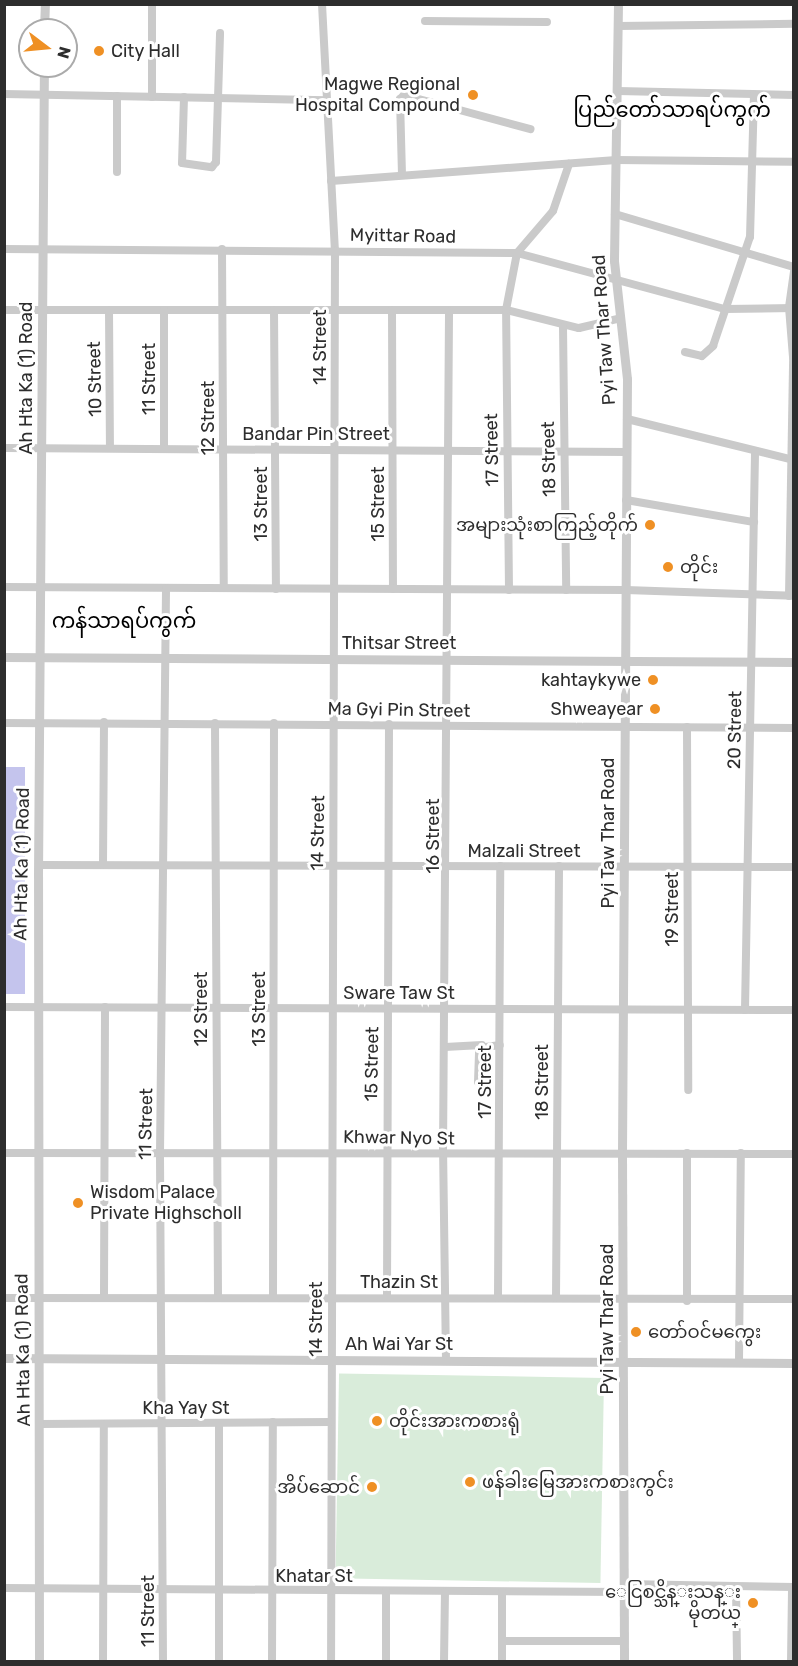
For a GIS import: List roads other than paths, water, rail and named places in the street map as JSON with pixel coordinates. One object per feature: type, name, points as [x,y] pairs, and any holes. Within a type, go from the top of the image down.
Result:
[{"type":"street","points":[[152,4],[152,97]]},
{"type":"street","name":"14 Street","points":[[322,4],[335,310],[333,1008],[330,1152],[331,1662]]},
{"type":"street","name":"Pyi Taw Thar Road","points":[[618,4],[615,280],[621,318],[627,419],[622,1154],[624,1662]]},
{"type":"street","points":[[425,21],[547,22]]},
{"type":"street","points":[[618,26],[794,24]]},
{"type":"street","points":[[184,97],[182,163],[212,166],[216,162],[220,98],[220,33]]},
{"type":"street","name":"Ah Hta Ka (1) Road","points":[[39,1662],[41,1358],[38,1007],[44,78]]},
{"type":"street","points":[[618,91],[794,95]]},
{"type":"street","points":[[4,94],[326,99]]},
{"type":"street","points":[[402,175],[400,99],[404,95],[530,129]]},
{"type":"street","points":[[685,352],[706,354],[725,309],[750,237],[755,162],[754,95]]},
{"type":"street","points":[[117,96],[117,172]]},
{"type":"street","points":[[331,181],[616,160],[794,162]]},
{"type":"street","points":[[517,253],[553,211],[569,164]]},
{"type":"street","points":[[4,587],[626,590],[791,596],[790,459],[793,357],[791,307],[794,269],[615,214]]},
{"type":"street","name":"Myittar Road","points":[[4,249],[517,253],[725,309],[791,307]]},
{"type":"street","name":"12 Street","points":[[222,249],[224,588]]},
{"type":"street","name":"17 Street","points":[[509,590],[506,310],[517,253]]},
{"type":"street","points":[[4,310],[506,310],[563,327],[579,328],[621,318]]},
{"type":"street","name":"10 Street","points":[[109,310],[111,448]]},
{"type":"street","name":"11 Street","points":[[164,310],[164,448]]},
{"type":"street","name":"13 Street","points":[[274,310],[276,589]]},
{"type":"street","name":"15 Street","points":[[392,310],[393,589]]},
{"type":"street","name":"16 Street","points":[[446,1360],[443,1153],[448,866],[449,311]]},
{"type":"street","name":"18 Street","points":[[563,327],[566,590]]},
{"type":"street","points":[[627,419],[790,459]]},
{"type":"street","name":"Bandar Pin Street","points":[[4,448],[627,452]]},
{"type":"street","name":"20 Street","points":[[745,1010],[755,452]]},
{"type":"street","points":[[626,500],[754,522]]},
{"type":"street","name":"11 Street","points":[[163,1662],[164,1359],[160,1154],[166,588]]},
{"type":"street","name":"Thitsar Street","points":[[4,657],[794,662]]},
{"type":"street","name":"Ma Gyi Pin Street","points":[[4,723],[165,722],[794,728]]},
{"type":"street","points":[[103,865],[104,723]]},
{"type":"street","name":"12 Street","points":[[215,723],[218,1296]]},
{"type":"street","name":"13 Street","points":[[273,1296],[274,723]]},
{"type":"street","name":"15 Street","points":[[387,1297],[385,1152],[388,1008],[388,724]]},
{"type":"street","name":"19 Street","points":[[687,727],[688,1090]]},
{"type":"street","name":"Malzali Street","points":[[39,865],[794,867]]},
{"type":"street","name":"17 Street","points":[[498,1298],[500,866]]},
{"type":"street","name":"18 Street","points":[[556,1298],[559,866]]},
{"type":"street","name":"Sware Taw St","points":[[4,1007],[794,1010]]},
{"type":"street","points":[[104,1296],[105,1007]]},
{"type":"street","points":[[478,1082],[482,1045]]},
{"type":"street","points":[[445,1047],[500,1045]]},
{"type":"street","name":"Khwar Nyo St","points":[[4,1153],[794,1154]]},
{"type":"street","points":[[687,1153],[687,1301]]},
{"type":"street","points":[[739,1362],[741,1153]]},
{"type":"street","name":"Thazin St","points":[[4,1298],[273,1296],[687,1301],[794,1299]]},
{"type":"street","name":"Ah Wai Yar St","points":[[4,1358],[794,1363]]},
{"type":"street","points":[[272,1662],[273,1422]]},
{"type":"street","name":"Kha Yay St","points":[[40,1424],[331,1422]]},
{"type":"street","points":[[219,1423],[219,1662]]},
{"type":"street","points":[[103,1662],[104,1424]]},
{"type":"street","points":[[736,1586],[737,1662]]},
{"type":"street","name":"Khatar St","points":[[4,1588],[502,1592],[736,1586],[793,1587]]},
{"type":"street","points":[[791,1662],[793,1587]]},
{"type":"street","points":[[386,1591],[386,1662]]},
{"type":"street","points":[[444,1662],[445,1592]]},
{"type":"street","points":[[502,1592],[502,1662]]},
{"type":"street","points":[[502,1641],[624,1641]]},
{"type":"water","points":[[5,767],[25,767],[25,994],[5,994]]},
{"type":"place","name":"City Hall","points":[[99,51]]},
{"type":"place","name":"Magwe Regional Hospital Compound","points":[[473,95]]},
{"type":"place","name":"အများသုံးစာကြည့်တိုက်","points":[[650,525]]},
{"type":"place","name":"တိုင်း","points":[[668,567]]},
{"type":"place","name":"kahtaykywe","points":[[653,680]]},
{"type":"place","name":"Shweayear","points":[[655,709]]},
{"type":"place","name":"Wisdom Palace Private Highscholl","points":[[78,1203]]},
{"type":"place","name":"တော်ဝင်မကွေး","points":[[636,1332]]},
{"type":"place","name":"တိုင်းအားကစားရုံ","points":[[377,1421]]},
{"type":"place","name":"ဖန်ခါးမြေအားကစားကွင်း","points":[[470,1482]]},
{"type":"place","name":"အိပ်ဆောင်","points":[[372,1487]]},
{"type":"place","name":"ေငြစင္သိန္းသန္း မိုတယ္","points":[[753,1603]]},
{"type":"district","name":"ပြည်တော်သာရပ်ကွက်","points":[[672,110]]},
{"type":"district","name":"ကန်သာရပ်ကွက်","points":[[124,621]]}]
